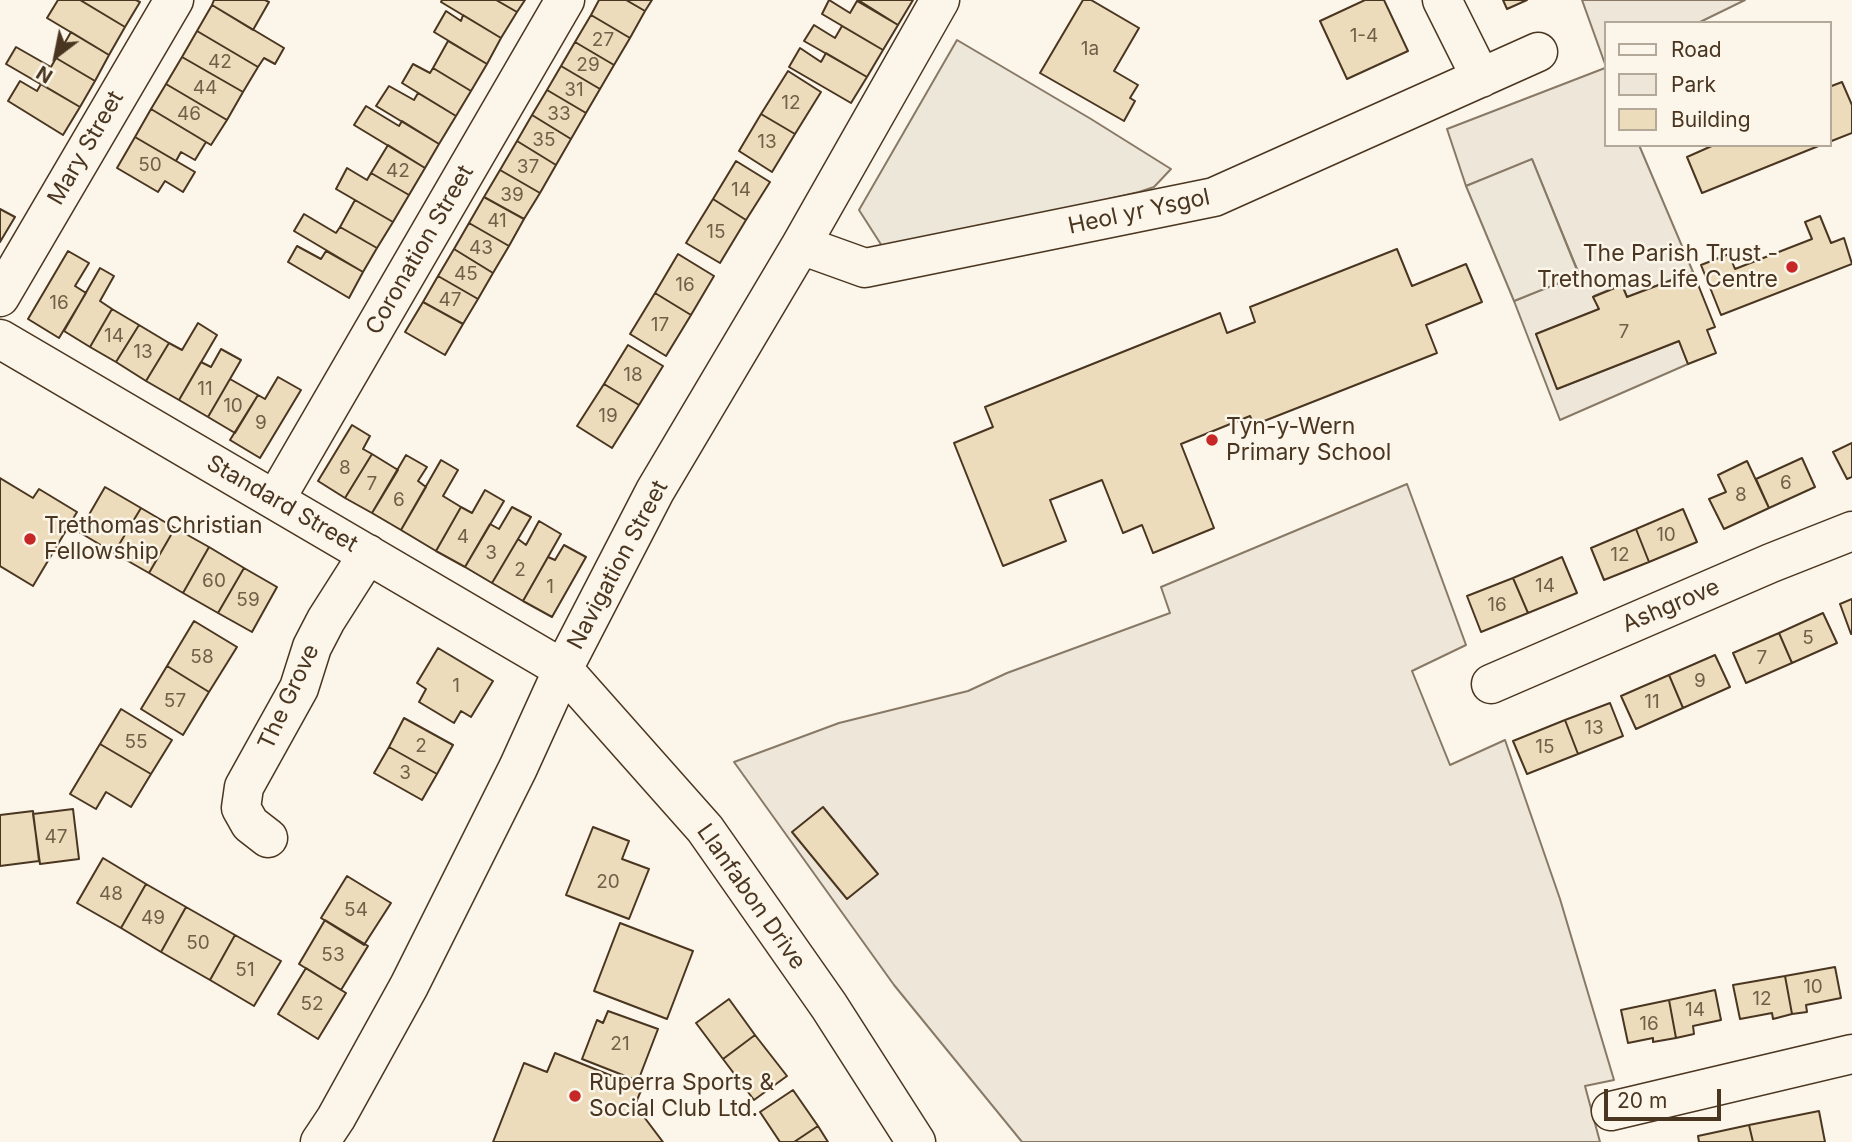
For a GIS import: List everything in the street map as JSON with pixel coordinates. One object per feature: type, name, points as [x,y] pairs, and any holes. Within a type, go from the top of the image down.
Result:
[{"type":"street","name":"Mary Street","points":[[0,297],[174,0]]},
{"type":"street","name":"Coronation Street","points":[[275,500],[565,0]]},
{"type":"street","name":"Navigation Street","points":[[320,1142],[409,986],[518,768],[563,668],[655,491],[801,245],[940,0]]},
{"type":"street","points":[[1442,0],[1480,78]]},
{"type":"street","name":"Heol yr Ysgol","points":[[801,245],[865,268],[1214,197],[1538,52]]},
{"type":"street","name":"Standard Street","points":[[0,339],[563,668]]},
{"type":"street","name":"Ashgrove","points":[[1491,684],[1771,563],[1852,531]]},
{"type":"street","name":"The Grove","points":[[268,838],[250,824],[241,808],[244,787],[299,688],[312,647],[326,620],[368,554]]},
{"type":"street","name":"Llanfabon Drive","points":[[563,668],[705,829],[829,1006],[916,1142]]},
{"type":"street","points":[[1611,1111],[1852,1054]]},
{"type":"green space","points":[[1582,0],[1745,0],[1702,21],[1604,21],[1604,61]]},
{"type":"green space","points":[[1604,68],[1604,147],[1640,147],[1693,272],[1627,297],[1622,285],[1594,296],[1599,309],[1536,334],[1557,389],[1679,341],[1688,364],[1560,420],[1514,301],[1579,274],[1532,160],[1466,186],[1447,129]]},
{"type":"green space","points":[[1407,484],[1466,645],[1412,671],[1450,765],[1505,740],[1560,899],[1614,1080],[1585,1086],[1600,1142],[1022,1142],[894,985],[734,762],[839,723],[968,691],[1007,673],[1170,613],[1161,587]]},
{"type":"shaded area","points":[[957,40],[1171,169],[1154,187],[1139,192],[882,246],[859,210]]},
{"type":"shaded area","points":[[1532,159],[1579,275],[1514,301],[1466,186]]},
{"type":"building","points":[[58,0],[80,0],[125,27],[109,55],[47,18]]},
{"type":"building","points":[[80,0],[136,0],[140,2],[125,27]]},
{"type":"building","points":[[214,0],[269,2],[253,30],[212,5]]},
{"type":"building","points":[[496,0],[517,12],[501,38],[441,2]]},
{"type":"building","points":[[496,0],[525,0],[517,12]]},
{"type":"building","points":[[599,0],[626,0],[645,11],[630,38],[591,15]]},
{"type":"building","points":[[626,0],[652,0],[645,11]]},
{"type":"building","points":[[829,0],[850,13],[857,1],[898,25],[883,50],[822,14]]},
{"type":"building","points":[[858,0],[913,0],[898,25]]},
{"type":"building","points":[[1083,0],[1091,0],[1139,28],[1114,71],[1138,85],[1130,98],[1135,101],[1124,121],[1040,73]]},
{"type":"building","points":[[1365,0],[1384,0],[1408,51],[1347,79],[1320,21]]},
{"type":"building","points":[[1503,0],[1527,0],[1507,9]]},
{"type":"building","points":[[212,5],[284,48],[275,64],[264,58],[258,67],[197,31]]},
{"type":"building","points":[[446,11],[461,21],[463,15],[501,38],[487,64],[434,32]]},
{"type":"building","points":[[591,15],[630,38],[614,65],[575,42]]},
{"type":"building","points":[[814,25],[835,38],[842,26],[883,50],[867,77],[804,41]]},
{"type":"building","points":[[197,31],[258,67],[243,92],[182,57]]},
{"type":"building","points":[[71,32],[109,55],[95,81],[56,58]]},
{"type":"building","points":[[448,41],[487,64],[471,91],[433,68]]},
{"type":"building","points":[[575,42],[614,65],[600,89],[561,66]]},
{"type":"building","points":[[16,47],[51,67],[56,58],[95,81],[80,107],[6,64]]},
{"type":"building","points":[[800,48],[821,62],[826,53],[867,77],[851,103],[789,67]]},
{"type":"building","points":[[182,57],[243,92],[227,120],[166,84]]},
{"type":"building","points":[[413,64],[430,73],[433,68],[471,91],[456,116],[402,83]]},
{"type":"building","points":[[561,66],[600,89],[586,113],[547,90]]},
{"type":"building","points":[[788,71],[821,92],[795,134],[761,114]]},
{"type":"building","points":[[20,81],[37,91],[41,84],[80,107],[63,135],[8,101]]},
{"type":"building","points":[[1842,82],[1852,105],[1852,133],[1831,141],[1831,86]]},
{"type":"building","points":[[166,84],[227,120],[211,145],[151,109]]},
{"type":"building","points":[[389,86],[414,100],[418,93],[456,116],[439,144],[376,106]]},
{"type":"building","points":[[547,90],[586,113],[571,139],[532,115]]},
{"type":"building","points":[[366,106],[399,126],[402,121],[439,144],[425,168],[354,125]]},
{"type":"building","points":[[151,109],[206,142],[195,160],[181,152],[176,161],[135,137]]},
{"type":"building","points":[[761,114],[795,134],[772,172],[739,151]]},
{"type":"building","points":[[532,115],[571,139],[556,165],[517,141]]},
{"type":"building","points":[[135,137],[195,172],[183,192],[165,181],[158,192],[117,168]]},
{"type":"building","points":[[517,141],[556,165],[540,193],[500,170]]},
{"type":"building","points":[[388,145],[425,168],[409,195],[371,173]]},
{"type":"building","points":[[1710,147],[1816,147],[1702,193],[1687,157]]},
{"type":"building","points":[[736,161],[770,182],[746,220],[713,199]]},
{"type":"building","points":[[347,168],[367,180],[371,173],[409,195],[393,222],[336,189]]},
{"type":"building","points":[[500,170],[540,193],[524,219],[484,197]]},
{"type":"building","points":[[484,197],[524,219],[509,246],[469,223]]},
{"type":"building","points":[[713,199],[746,220],[720,263],[686,243]]},
{"type":"building","points":[[355,200],[393,222],[377,248],[340,227]]},
{"type":"building","points":[[0,209],[15,217],[0,242]]},
{"type":"building","points":[[304,214],[336,233],[340,227],[377,248],[363,272],[294,231]]},
{"type":"building","name":"The Parish Trust - Trethomas Life Centre","points":[[1820,216],[1831,243],[1844,238],[1852,264],[1721,315],[1701,265],[1729,254],[1735,269],[1812,239],[1805,222]]},
{"type":"building","points":[[469,223],[509,246],[493,273],[454,249]]},
{"type":"building","points":[[297,246],[321,259],[326,251],[363,272],[349,298],[288,262]]},
{"type":"building","points":[[454,249],[493,273],[478,299],[438,276]]},
{"type":"building","points":[[1397,249],[1412,286],[1466,264],[1482,302],[1426,325],[1437,353],[1254,425],[1250,416],[1181,444],[1214,528],[1153,553],[1142,525],[1123,533],[1102,480],[1050,500],[1066,541],[1003,566],[954,443],[993,427],[985,407],[1220,313],[1227,333],[1255,322],[1250,307]]},
{"type":"building","points":[[68,251],[89,263],[75,286],[86,293],[59,338],[28,319]]},
{"type":"building","points":[[678,254],[714,276],[691,315],[655,293]]},
{"type":"building","points":[[100,268],[114,276],[100,301],[112,309],[90,347],[64,331]]},
{"type":"building","points":[[1693,272],[1715,327],[1707,330],[1716,353],[1688,364],[1679,341],[1557,389],[1536,334],[1599,309],[1593,297],[1622,285],[1627,297]]},
{"type":"building","points":[[438,276],[478,299],[463,324],[423,302]]},
{"type":"building","points":[[655,293],[691,315],[666,356],[630,334]]},
{"type":"building","points":[[423,302],[463,324],[445,355],[405,332]]},
{"type":"building","points":[[112,309],[139,325],[116,362],[90,347]]},
{"type":"building","points":[[198,323],[217,335],[179,400],[146,381],[169,343],[182,350]]},
{"type":"building","points":[[139,325],[169,343],[146,381],[116,362]]},
{"type":"building","points":[[628,345],[663,366],[639,405],[604,384]]},
{"type":"building","points":[[221,349],[241,360],[208,417],[179,400],[201,362],[211,367]]},
{"type":"building","points":[[278,377],[301,390],[260,458],[230,440],[258,395],[265,399]]},
{"type":"building","points":[[230,379],[258,395],[235,433],[208,417]]},
{"type":"building","points":[[604,384],[639,405],[612,448],[577,426]]},
{"type":"building","points":[[352,425],[370,436],[363,449],[372,454],[345,498],[318,481]]},
{"type":"building","points":[[1852,443],[1852,477],[1847,479],[1833,452]]},
{"type":"building","points":[[372,454],[398,470],[372,513],[345,498]]},
{"type":"building","points":[[406,455],[427,467],[418,481],[426,487],[401,530],[372,513]]},
{"type":"building","points":[[1802,458],[1815,487],[1769,508],[1756,479]]},
{"type":"building","points":[[441,460],[458,470],[443,496],[461,507],[436,551],[401,530]]},
{"type":"building","points":[[1747,461],[1769,508],[1724,529],[1709,499],[1726,492],[1718,475]]},
{"type":"building","name":"Trethomas Christian Fellowship","points":[[0,478],[33,498],[39,489],[77,512],[33,586],[0,566]]},
{"type":"building","points":[[105,487],[141,508],[114,553],[79,532]]},
{"type":"building","points":[[485,490],[504,501],[465,567],[436,551],[461,507],[472,513]]},
{"type":"building","points":[[512,507],[531,517],[492,583],[465,567],[490,524],[499,529]]},
{"type":"building","points":[[141,508],[175,528],[149,573],[114,553]]},
{"type":"building","points":[[1683,509],[1697,542],[1649,562],[1636,529]]},
{"type":"building","points":[[539,521],[561,534],[523,601],[492,583],[518,539],[526,545]]},
{"type":"building","points":[[175,528],[209,547],[183,593],[149,573]]},
{"type":"building","points":[[1636,529],[1649,562],[1604,580],[1591,548]]},
{"type":"building","points":[[564,545],[586,557],[552,617],[523,601],[548,557],[555,560]]},
{"type":"building","points":[[209,547],[244,568],[218,613],[183,593]]},
{"type":"building","points":[[1562,557],[1577,593],[1528,613],[1513,578]]},
{"type":"building","points":[[244,568],[277,587],[252,632],[218,613]]},
{"type":"building","points":[[1513,578],[1528,613],[1481,632],[1467,596]]},
{"type":"building","points":[[1852,599],[1852,634],[1851,634],[1840,604]]},
{"type":"building","points":[[1823,613],[1837,643],[1792,663],[1779,633]]},
{"type":"building","points":[[194,621],[237,647],[209,692],[167,666]]},
{"type":"building","points":[[1779,633],[1792,663],[1746,683],[1733,653]]},
{"type":"building","points":[[438,648],[493,681],[471,717],[461,711],[454,723],[419,702],[426,689],[417,683]]},
{"type":"building","points":[[1715,655],[1730,687],[1683,708],[1669,675]]},
{"type":"building","points":[[167,666],[209,692],[183,735],[141,709]]},
{"type":"building","points":[[1669,675],[1683,708],[1636,729],[1621,696]]},
{"type":"building","points":[[1610,703],[1623,736],[1578,754],[1565,720]]},
{"type":"building","points":[[121,709],[172,740],[151,774],[100,744]]},
{"type":"building","points":[[404,718],[453,745],[437,774],[389,747]]},
{"type":"building","points":[[1565,720],[1578,754],[1527,774],[1513,741]]},
{"type":"building","points":[[100,744],[151,774],[131,807],[106,792],[96,809],[70,794]]},
{"type":"building","points":[[389,747],[437,774],[422,800],[374,773]]},
{"type":"building","points":[[823,807],[878,874],[847,899],[792,832]]},
{"type":"building","points":[[73,809],[79,859],[40,864],[33,814]]},
{"type":"building","points":[[33,811],[39,861],[0,866],[0,815]]},
{"type":"building","points":[[593,827],[629,841],[622,859],[649,869],[629,919],[566,895]]},
{"type":"building","points":[[103,858],[146,884],[121,928],[77,903]]},
{"type":"building","points":[[347,876],[391,903],[364,945],[321,918]]},
{"type":"building","points":[[146,884],[186,907],[161,952],[121,928]]},
{"type":"building","points":[[186,907],[235,935],[210,980],[161,952]]},
{"type":"building","points":[[325,920],[368,946],[341,990],[299,964]]},
{"type":"building","points":[[620,923],[693,951],[667,1019],[594,991]]},
{"type":"building","points":[[235,935],[281,961],[254,1006],[210,980]]},
{"type":"building","points":[[1835,967],[1841,998],[1806,1005],[1807,1012],[1792,1014],[1785,976]]},
{"type":"building","points":[[306,968],[346,993],[318,1039],[278,1014]]},
{"type":"building","points":[[1785,976],[1792,1014],[1773,1019],[1772,1013],[1740,1019],[1733,985]]},
{"type":"building","points":[[1715,990],[1721,1020],[1693,1026],[1694,1034],[1676,1038],[1669,1000]]},
{"type":"building","points":[[729,999],[755,1035],[723,1059],[696,1023]]},
{"type":"building","points":[[1669,1000],[1676,1038],[1653,1042],[1653,1038],[1628,1043],[1621,1010]]},
{"type":"building","points":[[608,1011],[658,1029],[638,1081],[582,1059],[597,1020],[603,1023]]},
{"type":"building","points":[[755,1035],[787,1076],[754,1100],[723,1059]]},
{"type":"building","name":"Ruperra Sports & Social Club Ltd.","points":[[555,1053],[642,1088],[635,1105],[663,1142],[493,1142],[524,1063],[547,1072]]},
{"type":"building","points":[[793,1090],[818,1126],[794,1142],[780,1142],[760,1112]]},
{"type":"building","points":[[1819,1111],[1825,1142],[1753,1142],[1749,1125]]},
{"type":"building","points":[[1749,1125],[1753,1142],[1699,1142],[1698,1136]]},
{"type":"building","points":[[818,1126],[828,1142],[794,1142]]},
{"type":"place","name":"The Parish Trust - Trethomas Life Centre","points":[[1792,267]]},
{"type":"place","name":"Tyn-y-Wern Primary School","points":[[1212,440]]},
{"type":"place","name":"Trethomas Christian Fellowship","points":[[30,539]]},
{"type":"place","name":"Ruperra Sports & Social Club Ltd.","points":[[575,1096]]}]
